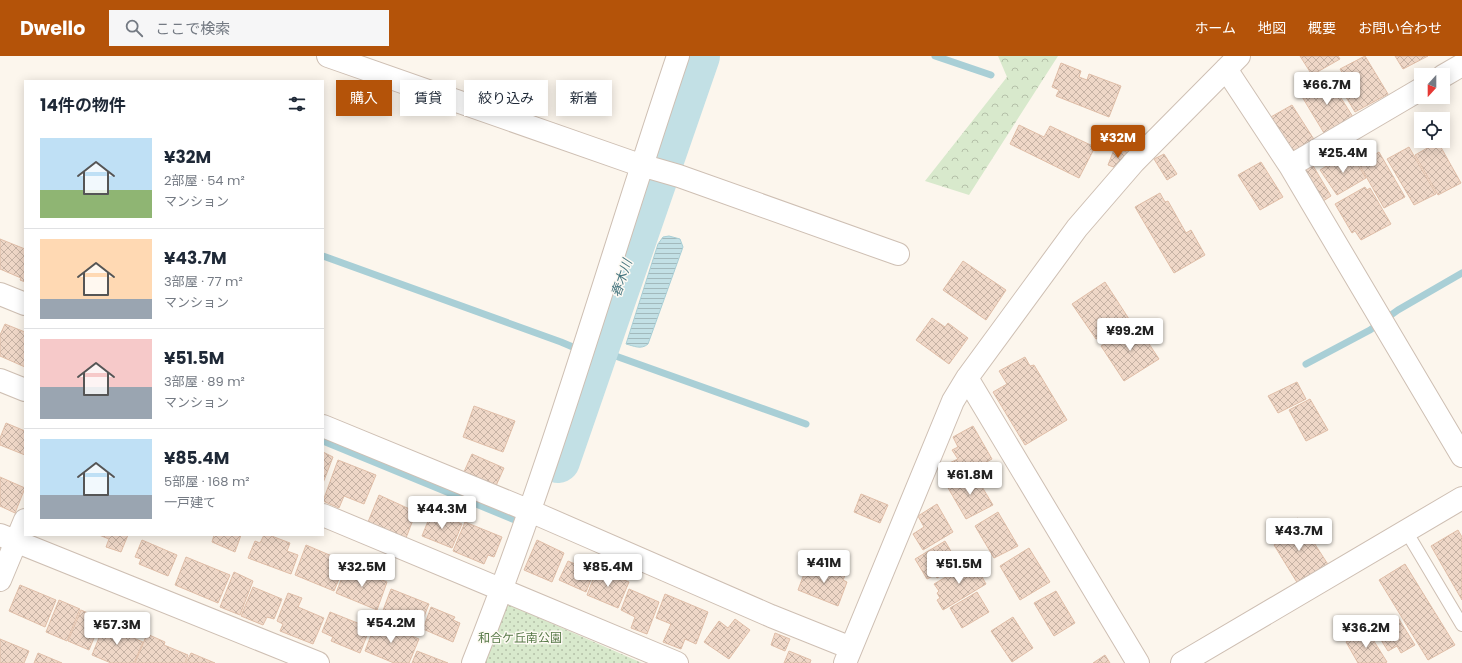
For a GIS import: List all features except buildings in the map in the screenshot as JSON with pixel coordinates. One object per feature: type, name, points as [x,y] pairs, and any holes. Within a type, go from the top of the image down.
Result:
[{"type":"street","points":[[328,56],[634,164],[642,164],[898,254]]},
{"type":"street","points":[[473,663],[502,591],[530,511],[678,56]]},
{"type":"street","points":[[324,426],[530,511],[772,616],[848,656],[953,401],[967,378],[1077,228],[1134,162],[1232,63],[1290,166],[1462,456]]},
{"type":"street","points":[[1450,72],[1462,65]]},
{"type":"street","points":[[1290,166],[1414,93]]},
{"type":"street","points":[[0,294],[24,304]]},
{"type":"street","points":[[967,378],[1138,663]]},
{"type":"street","points":[[0,380],[24,390]]},
{"type":"street","points":[[1182,663],[1462,498]]},
{"type":"street","points":[[324,515],[502,591],[678,663]]},
{"type":"street","points":[[0,580],[8,538],[24,521]]},
{"type":"street","points":[[8,538],[318,663]]},
{"type":"lane","points":[[1406,531],[1462,625]]},
{"type":"green space","points":[[998,56],[1058,56],[969,195],[925,181],[1007,77]]},
{"type":"green space","name":"和合ケ丘南公園","points":[[505,603],[642,663],[482,663]]},
{"type":"water","points":[[669,236],[680,239],[683,247],[648,344],[640,347],[626,344],[658,244],[663,237]]},
{"type":"waterway","name":"春木川","points":[[558,461],[698,56]]},
{"type":"waterway","points":[[935,56],[991,75]]},
{"type":"waterway","points":[[324,256],[561,342],[594,356]]},
{"type":"waterway","points":[[1306,364],[1370,330],[1398,310],[1462,273]]},
{"type":"waterway","points":[[596,349],[806,424]]},
{"type":"waterway","points":[[324,441],[515,520]]}]
